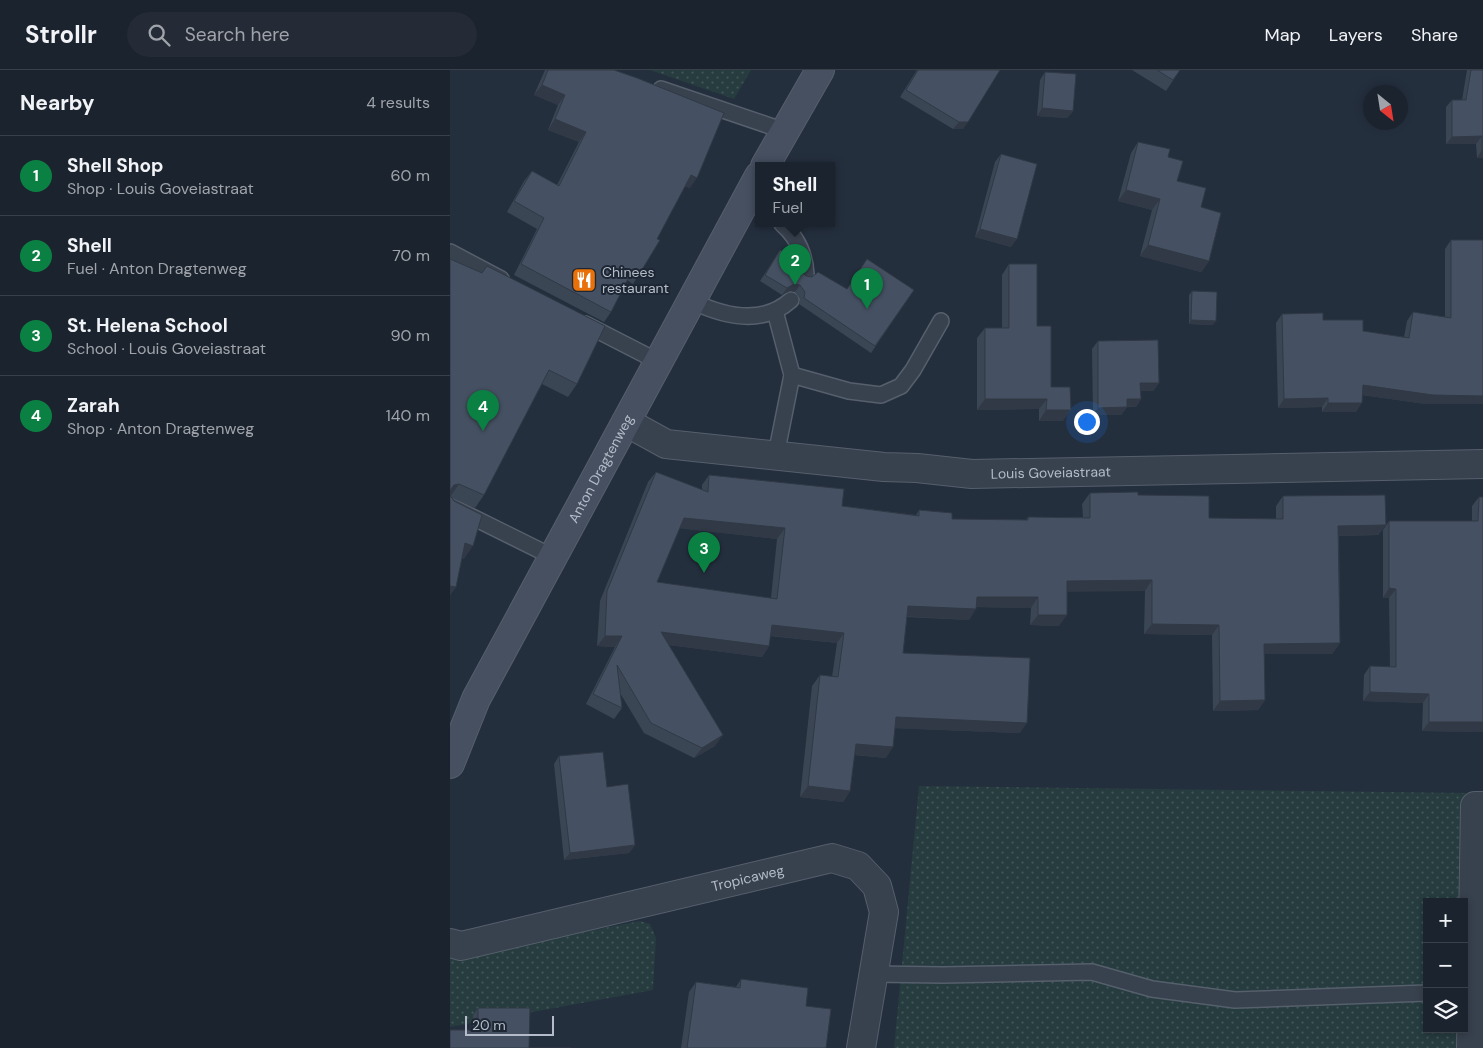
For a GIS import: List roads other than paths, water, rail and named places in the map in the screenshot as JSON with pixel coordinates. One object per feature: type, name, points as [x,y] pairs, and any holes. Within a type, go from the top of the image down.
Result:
[{"type":"main road","points":[[766,162],[820,70]]},
{"type":"main road","name":"Anton Dragtenweg","points":[[450,764],[476,699],[692,301],[755,192]]},
{"type":"street","name":"Louis Goveiastraat","points":[[626,422],[666,444],[884,467],[917,468],[972,474],[1483,464]]},
{"type":"street","points":[[1471,1048],[1475,806],[1483,806]]},
{"type":"street","name":"Tropicaweg","points":[[450,943],[461,946],[832,858],[858,866],[877,886],[884,912],[861,1048]]},
{"type":"lane","points":[[643,83],[785,131]]},
{"type":"lane","points":[[784,227],[800,246],[805,260],[806,274]]},
{"type":"lane","points":[[450,252],[510,284]]},
{"type":"lane","points":[[692,301],[712,311],[732,316],[756,315],[775,311],[791,300]]},
{"type":"lane","points":[[775,311],[792,375],[776,455]]},
{"type":"lane","points":[[570,315],[659,362]]},
{"type":"lane","points":[[792,375],[848,392],[881,395],[901,386],[913,370],[940,321]]},
{"type":"lane","points":[[450,506],[553,557]]},
{"type":"lane","points":[[873,974],[943,975],[1092,972],[1152,989],[1235,1000],[1423,993]]},
{"type":"place","name":"Chinees restaurant","points":[[584,280]]},
{"type":"place","name":"Shell","points":[[795,285]]},
{"type":"place","name":"Shell Shop","points":[[867,309]]},
{"type":"place","name":"Zarah","points":[[483,431]]},
{"type":"place","name":"St. Helena School","points":[[704,573]]}]
